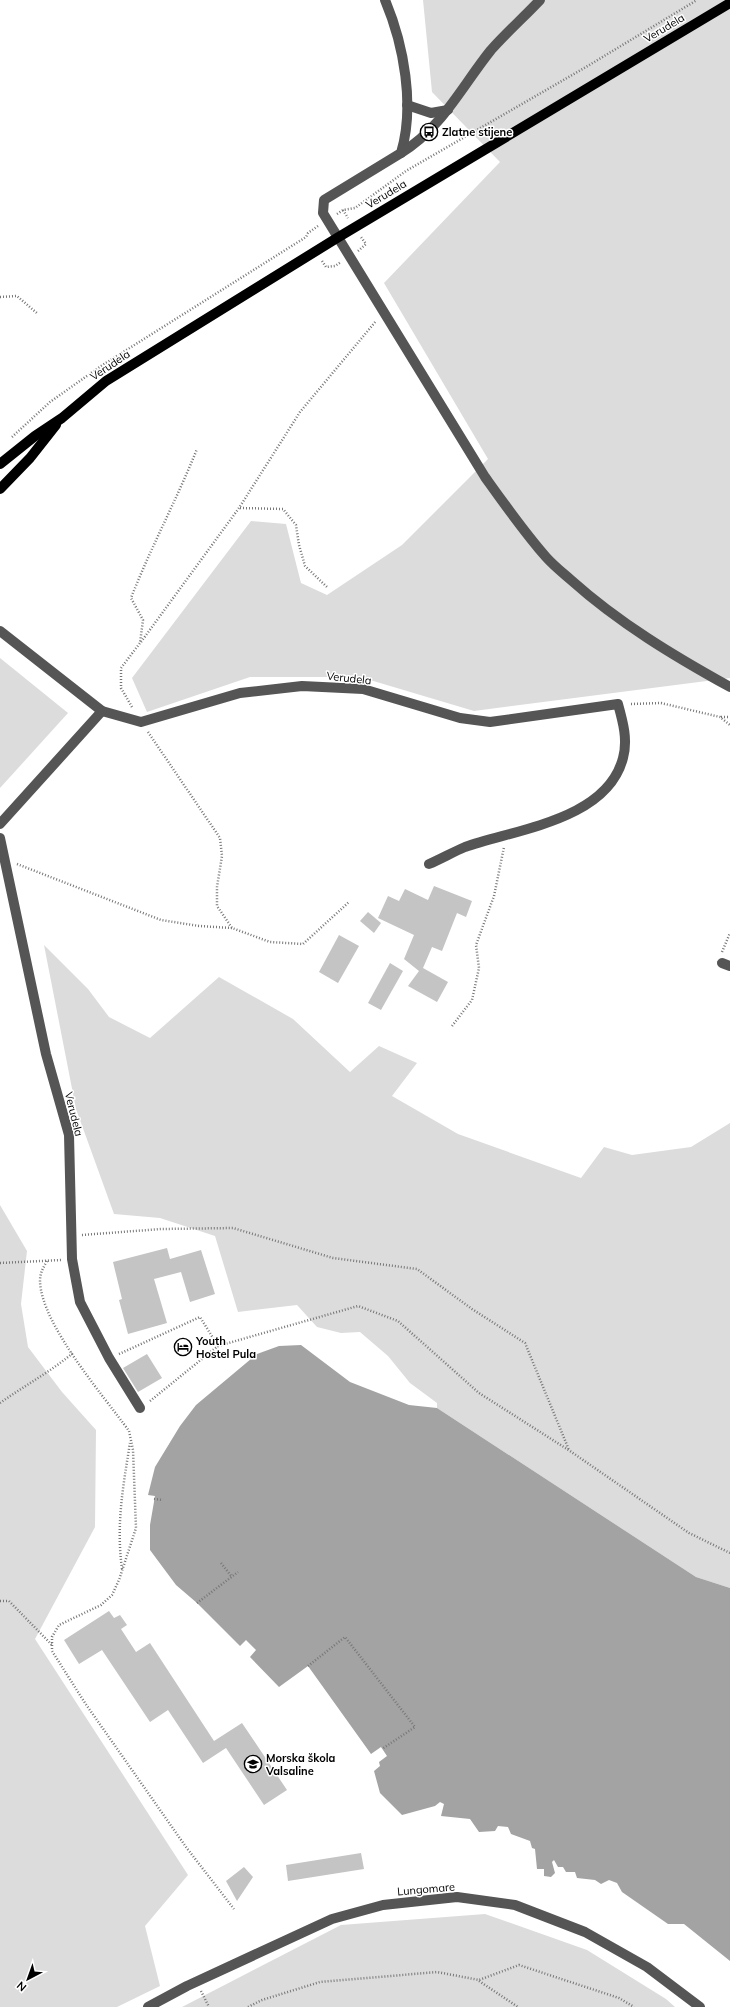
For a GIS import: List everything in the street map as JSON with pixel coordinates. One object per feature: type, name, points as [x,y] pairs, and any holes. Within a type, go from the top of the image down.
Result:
[{"type":"main road","name":"Verudela","points":[[0,464],[35,436],[62,418],[106,381],[337,238],[730,3]]},
{"type":"main road","name":"Verudela","points":[[0,489],[30,458],[62,418]]},
{"type":"street","points":[[386,0],[395,22],[403,61],[407,105],[406,136],[401,153]]},
{"type":"street","points":[[540,0],[491,50],[448,110],[429,132],[401,153],[324,200],[323,214],[485,478],[515,519],[547,558],[587,595],[629,626],[684,662],[730,687]]},
{"type":"street","points":[[407,105],[431,113],[448,110]]},
{"type":"street","points":[[0,631],[102,710],[141,722]]},
{"type":"street","name":"Verudela","points":[[141,722],[240,693],[302,686],[363,689],[460,718],[490,722],[618,704]]},
{"type":"street","points":[[429,864],[464,848],[564,817],[595,800],[612,781],[623,758],[625,731],[618,704]]},
{"type":"street","points":[[0,824],[102,710]]},
{"type":"street","name":"Verudela","points":[[0,838],[46,1054],[69,1135],[72,1259],[80,1302],[109,1358],[140,1408]]},
{"type":"street","name":"Lungomare","points":[[148,2007],[196,1982],[332,1919],[383,1905],[457,1897],[515,1905],[585,1932],[647,1967],[700,2007]]},
{"type":"path","points":[[10,438],[50,402],[101,366],[306,237],[308,233],[327,220],[343,210],[355,208],[406,171],[586,68],[697,0]]},
{"type":"path","points":[[0,297],[17,296],[38,314]]},
{"type":"path","points":[[232,928],[217,906],[217,887],[222,856],[220,838],[141,722],[121,688],[121,668],[239,508],[300,412],[374,323]]},
{"type":"path","points":[[140,643],[143,620],[131,598],[143,567],[182,487],[198,449]]},
{"type":"path","points":[[239,508],[283,509],[296,524],[299,545],[305,566],[328,588]]},
{"type":"path","points":[[618,704],[661,703],[720,717],[730,717]]},
{"type":"path","points":[[720,717],[730,725]]},
{"type":"path","points":[[452,1026],[472,1000],[479,968],[476,946],[494,896],[506,835]]},
{"type":"path","points":[[5,860],[161,920],[199,926],[232,928],[270,942],[302,944],[349,902]]},
{"type":"path","points":[[726,964],[718,961],[730,933]]},
{"type":"path","points":[[72,1236],[161,1229],[233,1228],[333,1258],[417,1269],[472,1310],[524,1343],[570,1451]]},
{"type":"path","points":[[0,1263],[47,1261],[41,1272],[40,1282],[50,1318],[73,1353],[129,1431],[131,1441],[136,1528],[122,1570],[112,1595],[101,1605],[60,1625],[52,1637],[52,1651],[85,1703],[186,1847],[234,1909]]},
{"type":"path","points":[[140,1408],[218,1346],[358,1306],[398,1321],[479,1393],[570,1451],[690,1533],[730,1553]]},
{"type":"path","points":[[109,1358],[200,1317],[218,1346]]},
{"type":"path","points":[[0,1403],[34,1380],[54,1370],[73,1353]]},
{"type":"path","points":[[122,1570],[118,1542],[121,1499],[131,1441]]},
{"type":"path","points":[[154,1499],[163,1500]]},
{"type":"path","points":[[221,1563],[232,1576]]},
{"type":"path","points":[[197,1603],[238,1572]]},
{"type":"path","points":[[0,1601],[9,1601],[52,1645]]},
{"type":"path","points":[[308,1666],[345,1637],[414,1727],[382,1749]]},
{"type":"path","points":[[479,1980],[519,1965],[619,1998],[634,2007]]},
{"type":"path","points":[[248,2007],[262,2000],[320,1982],[437,1972],[479,1980],[518,2007]]},
{"type":"path","points":[[196,1982],[210,2007]]},
{"type":"shaded area","points":[[423,0],[730,0],[730,678],[474,711],[360,677],[250,677],[147,712],[132,678],[251,521],[286,524],[301,583],[327,595],[402,545],[488,459],[384,283],[500,162],[432,92]]},
{"type":"shaded area","points":[[0,658],[68,713],[0,788]]},
{"type":"shaded area","points":[[44,945],[88,989],[109,1017],[150,1038],[219,977],[293,1019],[350,1072],[379,1046],[417,1063],[392,1096],[458,1134],[581,1178],[604,1147],[632,1155],[691,1147],[730,1123],[730,1588],[696,1577],[437,1408],[437,1403],[410,1383],[388,1356],[360,1332],[341,1333],[317,1327],[297,1305],[238,1312],[215,1236],[160,1218],[114,1214],[76,1109]]},
{"type":"shaded area","points":[[0,1205],[27,1251],[21,1304],[28,1347],[62,1392],[96,1430],[95,1527],[35,1639],[188,1875],[145,1926],[160,1986],[117,2007],[0,2007]]},
{"type":"shaded area","points":[[301,1345],[350,1382],[409,1405],[437,1408],[696,1577],[730,1588],[730,1961],[684,1924],[668,1924],[622,1892],[617,1883],[609,1880],[601,1884],[595,1880],[577,1878],[575,1872],[566,1872],[563,1867],[558,1867],[554,1860],[552,1862],[555,1873],[551,1877],[544,1876],[544,1869],[537,1869],[535,1849],[532,1848],[530,1841],[511,1834],[508,1827],[498,1826],[495,1831],[479,1832],[470,1819],[441,1816],[444,1804],[440,1802],[435,1806],[402,1815],[380,1793],[374,1771],[380,1766],[379,1762],[387,1756],[381,1747],[371,1754],[308,1666],[279,1687],[250,1657],[256,1650],[246,1640],[240,1646],[197,1603],[176,1585],[150,1550],[150,1525],[155,1496],[148,1495],[155,1467],[180,1426],[196,1405],[257,1354],[279,1346]]},
{"type":"shaded area","points":[[485,1914],[587,1950],[666,1999],[675,2007],[182,2007],[341,1925]]},
{"type":"building","points":[[434,886],[472,901],[466,917],[457,913],[442,951],[432,947],[423,968],[448,982],[437,1002],[408,986],[419,971],[404,959],[414,935],[378,918],[388,896],[399,901],[405,889],[428,900]]},
{"type":"building","points":[[368,912],[381,923],[374,933],[360,921]]},
{"type":"building","points":[[339,935],[359,946],[338,983],[319,972]]},
{"type":"building","points":[[390,963],[403,971],[381,1010],[368,1003]]},
{"type":"building","points":[[167,1248],[170,1259],[201,1250],[215,1294],[190,1302],[181,1272],[154,1279],[167,1323],[128,1334],[119,1300],[122,1299],[113,1262]]},
{"type":"building","points":[[147,1354],[162,1378],[138,1392],[123,1368]]},
{"type":"building","points":[[109,1611],[114,1618],[120,1615],[127,1625],[121,1629],[136,1652],[150,1643],[214,1741],[242,1723],[287,1790],[264,1805],[226,1748],[203,1763],[168,1710],[150,1722],[102,1650],[79,1664],[64,1640]]},
{"type":"building","points":[[361,1853],[364,1869],[288,1881],[286,1865]]},
{"type":"building","points":[[244,1867],[253,1877],[237,1901],[226,1881]]},
{"type":"place","name":"Zlatne stijene","points":[[429,132]]},
{"type":"place","name":"Youth Hostel Pula","points":[[183,1347]]},
{"type":"place","name":"Morska škola Valsaline","points":[[253,1764]]}]
